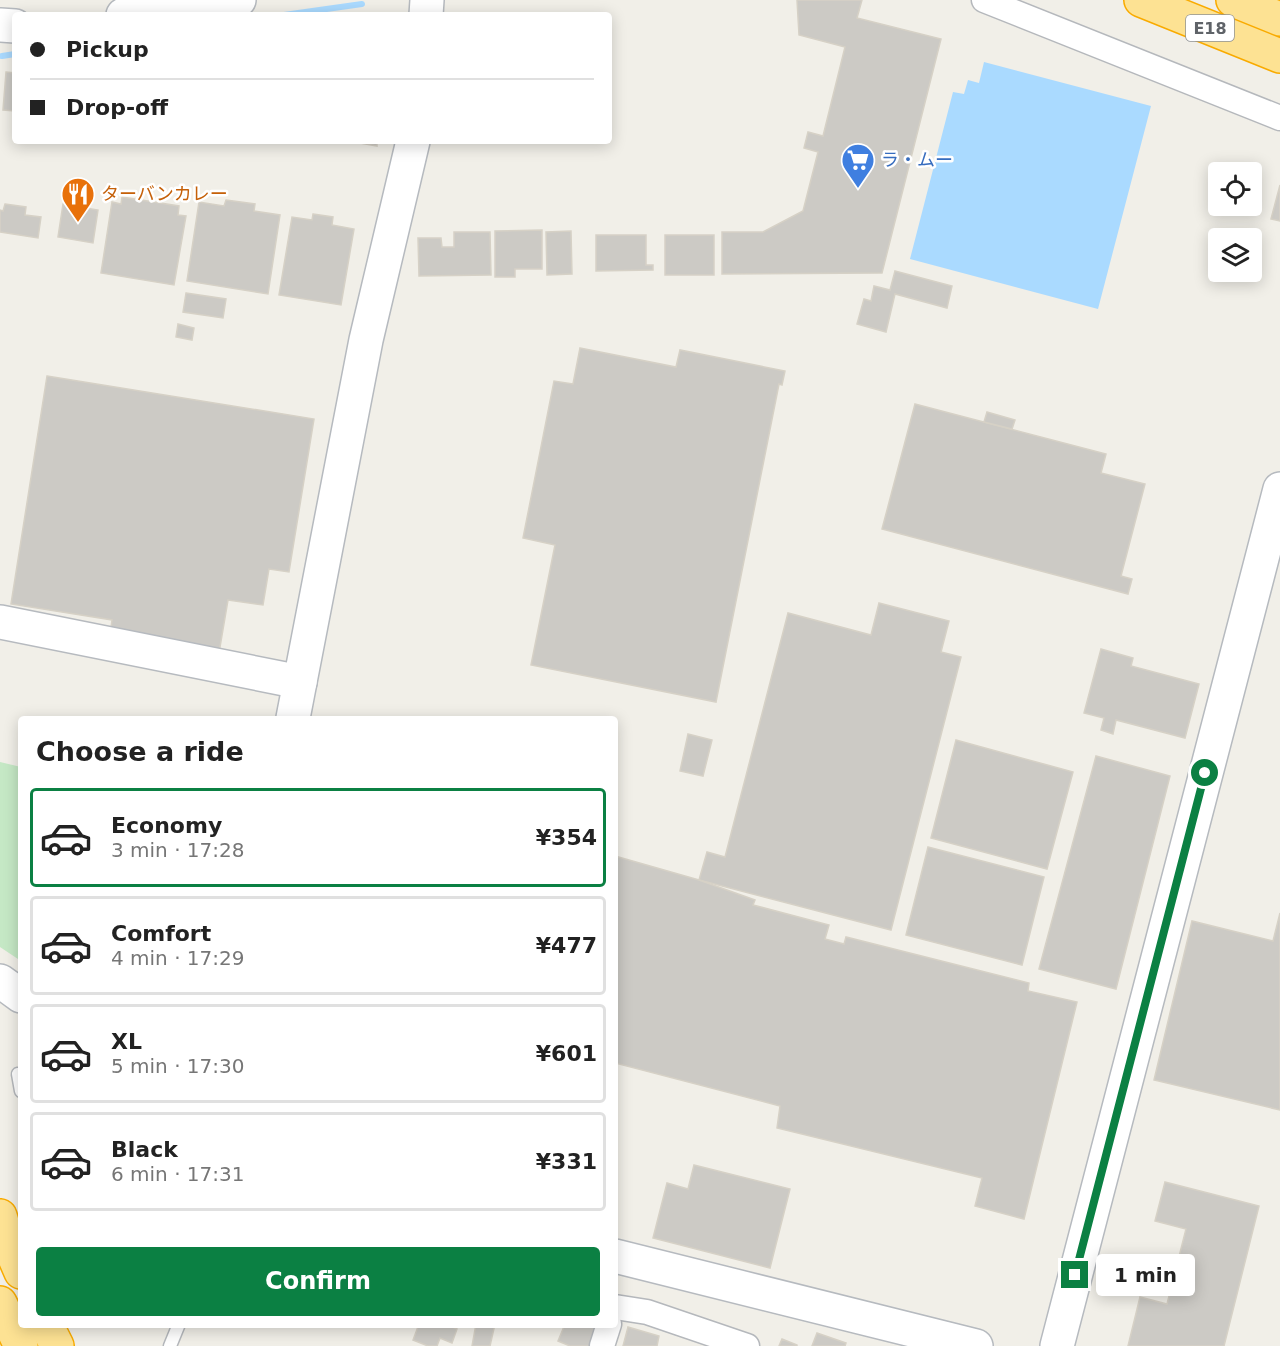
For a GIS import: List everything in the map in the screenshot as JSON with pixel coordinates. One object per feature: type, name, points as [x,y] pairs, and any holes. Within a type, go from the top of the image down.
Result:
[{"type":"highway","name":"E18","points":[[1141,0],[1280,56]]},
{"type":"highway","name":"E18","points":[[1233,0],[1280,19]]},
{"type":"highway","points":[[0,1216],[18,1265]]},
{"type":"highway","points":[[5,1304],[21,1346]]},
{"type":"highway","points":[[48,1328],[57,1346]]},
{"type":"street","points":[[146,12],[239,0]]},
{"type":"street","points":[[984,0],[1280,118]]},
{"type":"street","points":[[293,716],[366,340],[412,144]]},
{"type":"street","points":[[1057,1346],[1269,571],[1280,489]]},
{"type":"street","points":[[0,622],[300,682]]},
{"type":"street","points":[[0,981],[18,994]]},
{"type":"street","points":[[618,1257],[976,1346]]},
{"type":"street","points":[[618,1307],[647,1312],[747,1346]]},
{"type":"street","points":[[602,1346],[608,1328]]},
{"type":"lane","points":[[170,1346],[177,1328]]},
{"type":"green space","points":[[0,762],[18,766],[18,959],[0,947]]},
{"type":"water","points":[[984,62],[1151,106],[1098,309],[910,259],[953,92],[964,94],[968,80],[979,83]]},
{"type":"building","points":[[797,0],[862,0],[857,18],[941,39],[882,273],[722,274],[722,232],[763,232],[803,211],[818,152],[804,148],[808,132],[823,136],[845,47],[799,35]]},
{"type":"building","points":[[6,72],[12,73],[12,111],[3,110]]},
{"type":"building","points":[[1280,185],[1280,221],[1271,219]]},
{"type":"building","points":[[122,197],[179,206],[178,215],[186,216],[174,285],[101,273],[112,202],[121,204]]},
{"type":"building","points":[[226,200],[255,204],[254,211],[280,215],[268,294],[187,281],[199,202],[224,206]]},
{"type":"building","points":[[5,204],[26,207],[25,215],[41,217],[38,238],[0,232],[0,210],[3,211]]},
{"type":"building","name":"ターバンカレー","points":[[63,204],[98,210],[93,243],[58,237]]},
{"type":"building","points":[[313,214],[333,217],[332,225],[354,229],[341,305],[279,295],[292,217],[312,220]]},
{"type":"building","points":[[542,230],[542,269],[515,269],[515,277],[495,277],[495,231]]},
{"type":"building","points":[[571,231],[572,274],[547,275],[546,232]]},
{"type":"building","points":[[454,232],[490,232],[491,275],[419,276],[418,238],[441,238],[442,247],[454,247]]},
{"type":"building","points":[[596,235],[646,235],[646,265],[653,265],[653,270],[596,271]]},
{"type":"building","points":[[665,235],[714,235],[714,275],[665,275]]},
{"type":"building","points":[[895,271],[952,286],[947,308],[895,294],[886,332],[857,324],[864,299],[871,301],[874,286],[890,290]]},
{"type":"building","points":[[186,293],[226,299],[223,318],[183,312]]},
{"type":"building","points":[[178,324],[194,328],[192,340],[176,337]]},
{"type":"building","points":[[580,348],[676,367],[680,350],[785,371],[782,385],[779,384],[716,702],[531,665],[555,545],[523,538],[554,381],[573,384]]},
{"type":"building","points":[[47,376],[314,419],[289,572],[269,569],[263,605],[228,600],[219,653],[110,635],[112,620],[11,604]]},
{"type":"building","points":[[915,404],[1106,454],[1101,473],[1145,484],[1121,576],[1132,579],[1128,594],[882,529]]},
{"type":"building","points":[[987,412],[1015,420],[1012,429],[984,422]]},
{"type":"building","points":[[879,603],[949,621],[941,652],[961,657],[891,930],[699,880],[707,852],[725,857],[788,613],[871,635]]},
{"type":"building","points":[[1101,649],[1133,658],[1131,666],[1199,684],[1185,738],[1116,720],[1113,734],[1101,730],[1104,718],[1084,713]]},
{"type":"building","points":[[688,734],[712,740],[703,776],[680,771]]},
{"type":"building","points":[[956,740],[1073,772],[1047,869],[931,838]]},
{"type":"building","points":[[1096,756],[1170,776],[1116,989],[1039,969]]},
{"type":"building","points":[[928,847],[1044,877],[1022,965],[906,935]]},
{"type":"building","points":[[618,857],[699,880],[755,900],[753,905],[829,925],[825,939],[844,944],[846,937],[1029,983],[1028,991],[1077,1002],[1024,1219],[975,1206],[982,1178],[777,1128],[780,1106],[618,1064]]},
{"type":"building","points":[[1280,913],[1280,1110],[1154,1080],[1192,921],[1273,941]]},
{"type":"building","points":[[694,1165],[790,1189],[770,1268],[653,1238],[667,1183],[688,1189]]},
{"type":"building","points":[[1165,1182],[1259,1206],[1224,1346],[1128,1346],[1140,1297],[1167,1304],[1186,1229],[1155,1221]]},
{"type":"building","points":[[628,1327],[659,1336],[657,1346],[623,1346]]},
{"type":"building","points":[[418,1328],[457,1329],[452,1343],[440,1338],[437,1346],[428,1346],[413,1340]]},
{"type":"building","points":[[475,1328],[494,1328],[490,1346],[472,1346]]},
{"type":"building","points":[[563,1328],[599,1328],[593,1346],[570,1346],[558,1341]]},
{"type":"building","points":[[817,1333],[846,1343],[845,1346],[812,1346]]},
{"type":"building","points":[[782,1339],[797,1345],[797,1346],[779,1346]]},
{"type":"waterway","points":[[305,12],[362,4]]},
{"type":"waterway","points":[[2,56],[12,54]]},
{"type":"place","name":"ラ・ムー","points":[[858,189]]},
{"type":"place","name":"ターバンカレー","points":[[78,223]]},
{"type":"route","points":[[1075,1275],[1205,773]]}]
